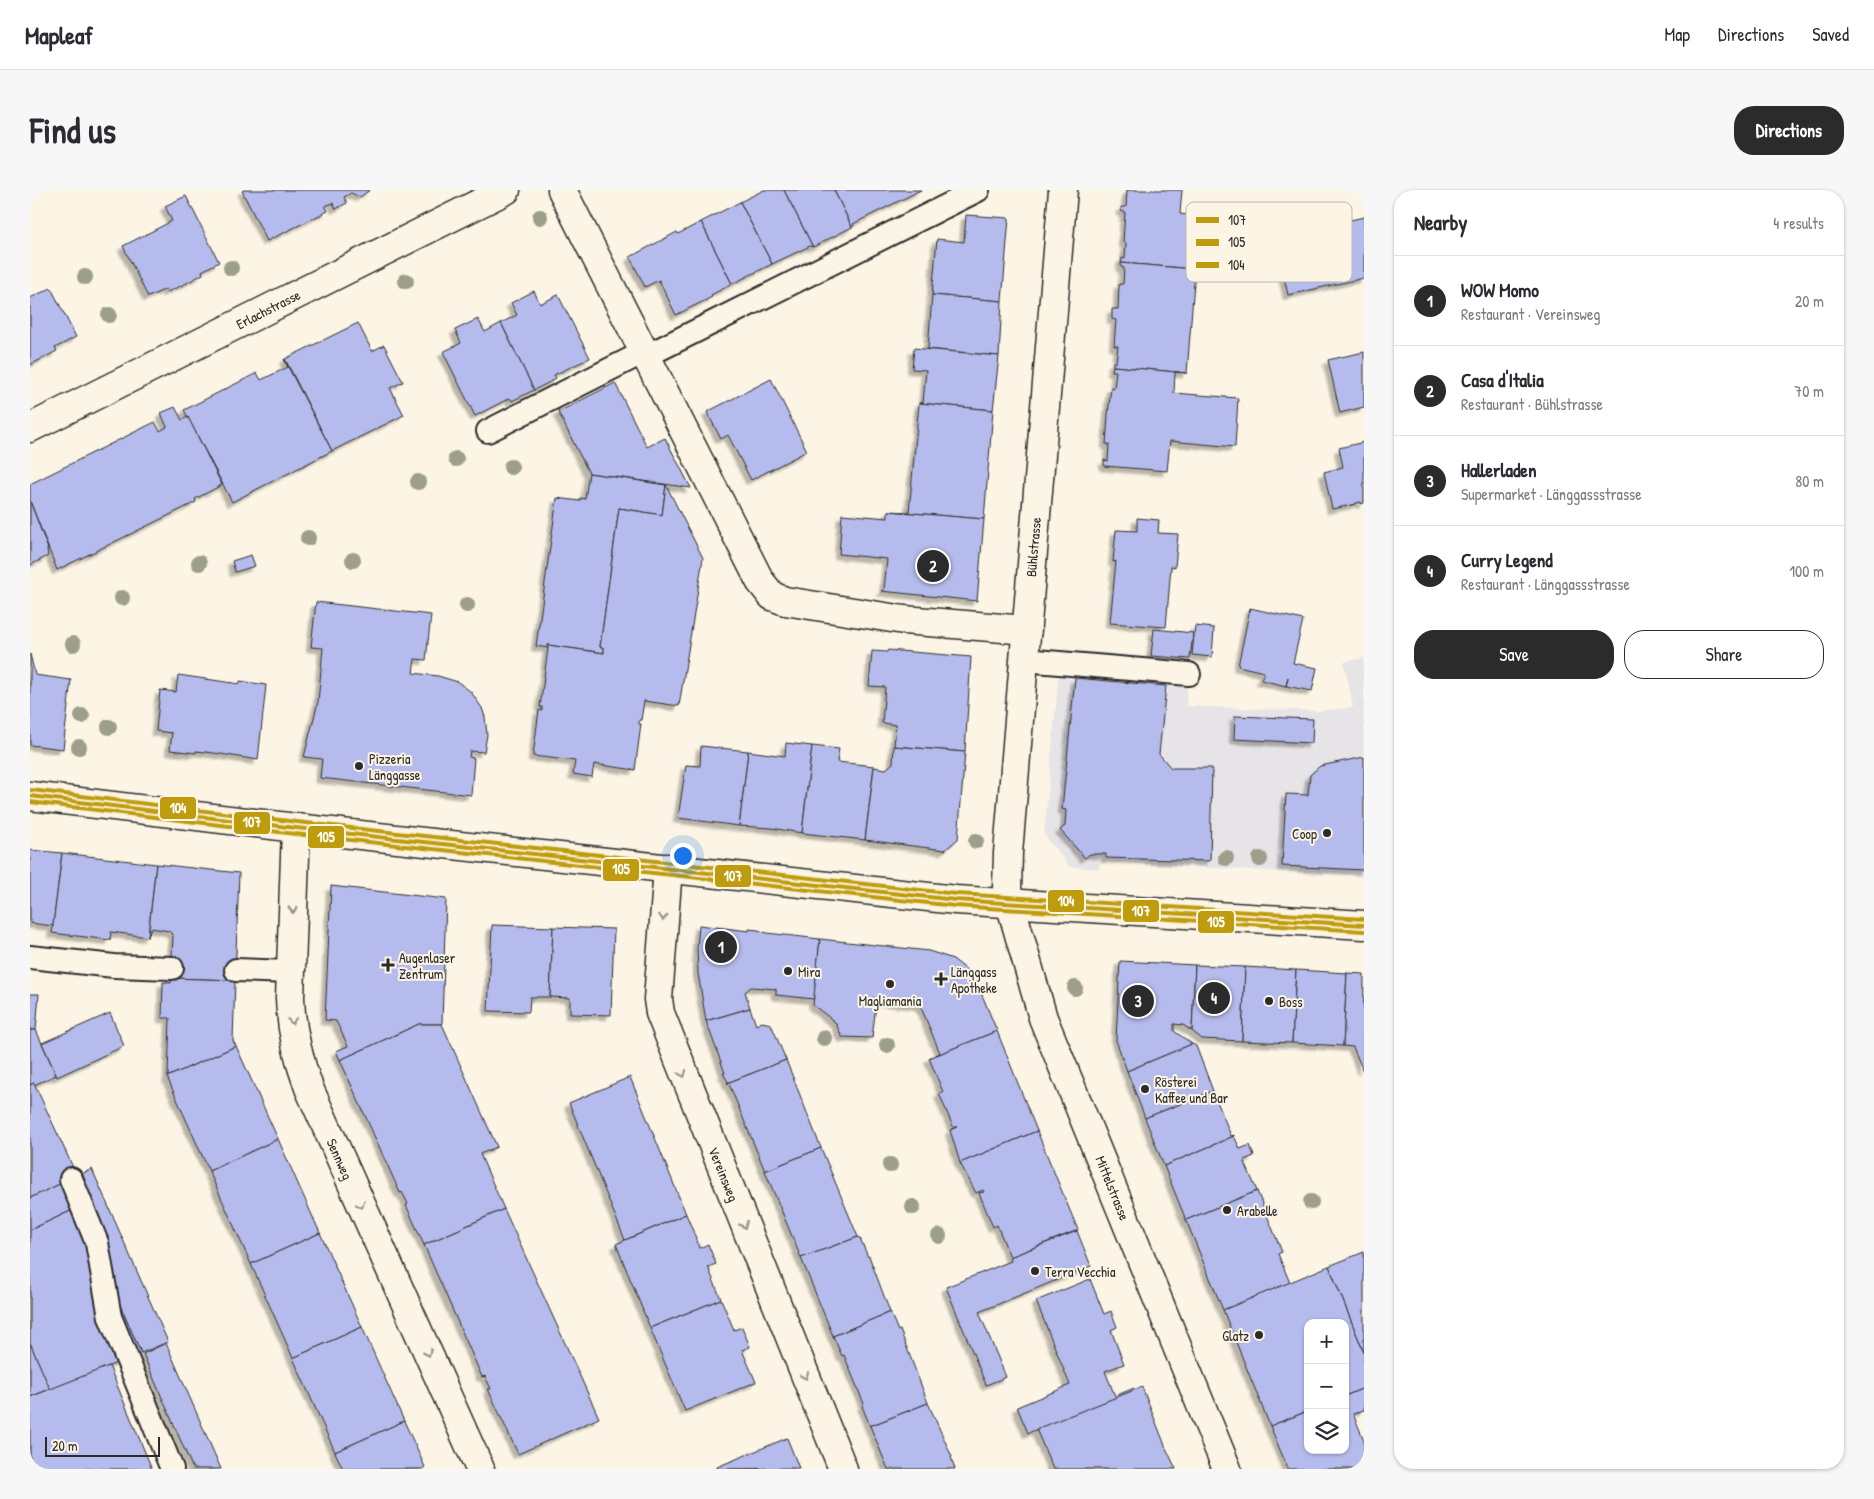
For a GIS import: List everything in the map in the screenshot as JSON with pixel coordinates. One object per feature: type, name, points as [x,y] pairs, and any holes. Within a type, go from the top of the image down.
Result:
[{"type":"street","name":"Erlachstrasse","points":[[30,428],[506,190]]},
{"type":"street","points":[[562,190],[760,581],[772,596],[785,601],[904,620],[1026,630]]},
{"type":"street","name":"Bühlstrasse","points":[[1010,904],[1007,889],[1008,853],[1063,190]]},
{"type":"street","points":[[30,796],[296,828],[956,900],[1364,925]]},
{"type":"street","name":"Sennweg","points":[[296,828],[290,972],[291,1018],[298,1058],[309,1088],[480,1469]]},
{"type":"street","name":"Vereinsweg","points":[[668,868],[658,999],[660,1013],[843,1469]]},
{"type":"street","name":"Mittelstrasse","points":[[1010,904],[1043,1018],[1227,1469]]},
{"type":"lane","points":[[488,431],[978,190]]},
{"type":"lane","points":[[1024,660],[1189,674]]},
{"type":"lane","points":[[30,957],[114,966],[172,968]]},
{"type":"lane","points":[[236,970],[290,972]]},
{"type":"lane","points":[[71,1179],[97,1243],[110,1317],[172,1469]]},
{"type":"shaded area","points":[[1061,649],[1189,660],[1186,706],[1320,711],[1353,707],[1344,662],[1364,658],[1364,876],[1100,862],[1099,869],[1070,867],[1044,835]]},
{"type":"building","points":[[370,190],[360,197],[351,193],[344,197],[347,203],[336,209],[333,203],[325,206],[328,211],[267,241],[242,191]]},
{"type":"building","points":[[764,190],[784,190],[813,247],[810,246],[772,264],[740,202]]},
{"type":"building","points":[[784,190],[834,190],[852,227],[813,247]]},
{"type":"building","points":[[834,190],[921,190],[853,224],[854,226],[852,227]]},
{"type":"building","points":[[1127,190],[1182,190],[1180,214],[1186,215],[1186,268],[1121,263],[1122,258],[1125,259],[1126,243],[1123,242],[1125,212],[1121,211],[1121,207],[1126,207]]},
{"type":"building","points":[[186,196],[219,262],[202,271],[203,274],[185,284],[167,292],[166,289],[148,297],[123,246],[172,221],[165,206]]},
{"type":"building","points":[[740,202],[772,264],[732,284],[701,222]]},
{"type":"building","points":[[966,215],[1009,218],[1002,301],[932,295],[937,239],[964,242]]},
{"type":"building","points":[[1364,217],[1364,278],[1352,281],[1352,220]]},
{"type":"building","points":[[701,222],[732,284],[711,295],[712,297],[676,315],[659,280],[645,287],[630,257],[677,232],[678,234]]},
{"type":"building","points":[[1121,263],[1186,268],[1186,282],[1194,282],[1187,373],[1113,366],[1113,362],[1116,362],[1118,346],[1114,346],[1116,320],[1112,319],[1112,309],[1118,309],[1119,284],[1123,284],[1124,268],[1121,267]]},
{"type":"building","points":[[1285,282],[1346,282],[1288,295]]},
{"type":"building","points":[[51,288],[76,337],[55,348],[57,351],[30,365],[30,298]]},
{"type":"building","points":[[534,291],[540,304],[558,295],[590,358],[554,375],[556,378],[534,390],[501,323],[517,315],[511,303]]},
{"type":"building","points":[[932,295],[1002,301],[999,356],[928,349]]},
{"type":"building","points":[[478,319],[485,332],[501,323],[534,390],[512,401],[510,398],[475,416],[443,352],[461,343],[455,330]]},
{"type":"building","points":[[358,323],[372,351],[384,345],[403,382],[390,388],[404,415],[332,451],[285,359]]},
{"type":"building","points":[[914,348],[999,356],[993,410],[919,403],[923,403],[926,370],[912,369]]},
{"type":"building","points":[[1364,352],[1364,407],[1340,413],[1328,360]]},
{"type":"building","points":[[284,359],[332,451],[232,502],[184,410],[257,373],[261,380],[288,367]]},
{"type":"building","points":[[1113,366],[1187,373],[1175,372],[1174,393],[1238,398],[1235,447],[1170,441],[1167,471],[1104,466],[1104,460],[1108,461],[1109,444],[1106,444],[1108,415],[1111,387],[1114,388],[1116,371],[1112,371]]},
{"type":"building","points":[[771,379],[807,451],[751,480],[728,435],[721,439],[707,412]]},
{"type":"building","points":[[615,383],[647,447],[665,438],[691,488],[589,473],[558,412]]},
{"type":"building","points":[[919,403],[993,410],[984,519],[888,511],[909,512]]},
{"type":"building","points":[[175,407],[182,420],[188,417],[222,485],[195,499],[196,502],[57,570],[30,501],[30,484],[155,422],[160,431],[167,427],[161,413]]},
{"type":"building","points":[[1364,442],[1364,503],[1361,504],[1361,502],[1332,509],[1324,472],[1343,467],[1339,448]]},
{"type":"building","points":[[589,473],[666,485],[662,515],[619,508],[600,647],[604,648],[604,653],[548,645],[548,648],[536,646],[557,498],[580,501],[580,498],[585,499]]},
{"type":"building","points":[[666,485],[703,558],[679,706],[644,701],[641,720],[639,720],[639,724],[641,724],[635,770],[594,764],[592,777],[573,774],[575,761],[533,756],[539,710],[542,711],[542,707],[540,707],[548,645],[604,653],[604,648],[600,647],[619,508],[662,515]]},
{"type":"building","points":[[30,501],[48,549],[48,556],[30,565]]},
{"type":"building","points":[[888,511],[984,519],[977,601],[881,591],[884,590],[887,559],[839,554],[842,514],[888,518]]},
{"type":"building","points":[[1137,518],[1159,520],[1158,533],[1178,534],[1175,567],[1171,566],[1166,627],[1110,623],[1116,561],[1113,562],[1116,530],[1137,531]]},
{"type":"building","points":[[251,555],[255,566],[235,572],[232,561]]},
{"type":"building","points":[[316,602],[431,615],[426,660],[415,659],[413,673],[438,676],[458,682],[471,692],[482,708],[485,717],[487,735],[484,752],[470,751],[469,757],[474,758],[471,795],[320,778],[322,759],[304,757],[318,702],[323,648],[311,647]]},
{"type":"building","points":[[1250,608],[1303,620],[1293,663],[1317,668],[1312,691],[1261,680],[1264,672],[1238,666]]},
{"type":"building","points":[[1195,626],[1214,628],[1212,657],[1192,655]]},
{"type":"building","points":[[1154,629],[1193,633],[1190,659],[1151,656]]},
{"type":"building","points":[[888,650],[971,657],[965,752],[894,746],[896,725],[882,723],[885,687],[869,686],[872,651],[887,652]]},
{"type":"building","points":[[30,654],[35,675],[71,680],[63,749],[30,745]]},
{"type":"building","points":[[178,675],[240,684],[240,681],[266,685],[258,760],[214,753],[170,750],[172,733],[156,731],[160,690],[176,692]]},
{"type":"building","points":[[1075,678],[1166,686],[1159,754],[1171,768],[1212,768],[1210,861],[1106,858],[1106,854],[1090,854],[1085,858],[1060,830],[1065,826],[1066,810],[1062,809]]},
{"type":"building","points":[[1235,716],[1313,719],[1312,743],[1234,739]]},
{"type":"building","points":[[786,743],[812,746],[802,833],[771,828],[739,826],[748,751],[785,756]]},
{"type":"building","points":[[701,746],[748,751],[739,826],[678,818],[686,765],[700,766]]},
{"type":"building","points":[[812,746],[839,749],[837,762],[874,766],[865,840],[802,833]]},
{"type":"building","points":[[894,746],[965,752],[958,839],[945,850],[865,840],[874,767],[886,769],[893,763]]},
{"type":"building","points":[[1364,757],[1364,870],[1282,866],[1286,794],[1308,795],[1310,775],[1320,766]]},
{"type":"building","points":[[30,850],[62,853],[53,926],[30,923]]},
{"type":"building","points":[[62,853],[156,864],[148,937],[111,932],[110,940],[52,933]]},
{"type":"building","points":[[156,864],[239,873],[235,980],[171,978],[173,935],[169,931],[151,928],[148,937]]},
{"type":"building","points":[[331,886],[446,899],[442,1024],[419,1024],[340,1060],[336,1051],[348,1046],[336,1021],[325,1020]]},
{"type":"building","points":[[492,925],[553,927],[550,997],[530,997],[529,1012],[488,1011]]},
{"type":"building","points":[[699,925],[749,931],[749,929],[758,930],[767,933],[820,939],[814,999],[776,995],[776,989],[751,987],[745,992],[750,1008],[706,1021],[698,973]]},
{"type":"building","points":[[553,927],[614,929],[611,1015],[570,1014],[570,998],[550,997]]},
{"type":"building","points":[[820,939],[929,951],[953,959],[967,970],[977,983],[997,1031],[929,1058],[940,1053],[920,1005],[874,1000],[873,997],[872,1004],[876,1005],[872,1038],[842,1037],[835,1022],[813,1005]]},
{"type":"building","points":[[1120,961],[1195,965],[1192,1031],[1183,1025],[1174,1024],[1174,1031],[1192,1044],[1127,1071],[1116,1040]]},
{"type":"building","points":[[1195,965],[1245,967],[1242,1041],[1202,1039],[1192,1031]]},
{"type":"building","points":[[1245,967],[1296,970],[1292,1043],[1242,1041]]},
{"type":"building","points":[[1296,970],[1347,973],[1343,1046],[1292,1043]]},
{"type":"building","points":[[1347,973],[1364,974],[1363,1071],[1353,1047],[1343,1046]]},
{"type":"building","points":[[171,978],[235,980],[233,1041],[236,1046],[167,1077],[170,1018],[162,1018],[163,982],[171,983]]},
{"type":"building","points":[[30,994],[39,994],[36,1030],[30,1030]]},
{"type":"building","points":[[750,1008],[756,1025],[762,1022],[771,1024],[786,1060],[727,1083],[706,1021]]},
{"type":"building","points":[[110,1013],[124,1046],[57,1077],[42,1043]]},
{"type":"building","points":[[419,1024],[442,1024],[497,1147],[480,1154],[504,1209],[424,1245],[406,1205],[408,1204],[402,1192],[400,1193],[340,1060]]},
{"type":"building","points":[[30,1030],[36,1030],[56,1075],[34,1085],[34,1083],[30,1085]]},
{"type":"building","points":[[997,1031],[1037,1131],[960,1163],[950,1130],[957,1127],[953,1127],[939,1093],[943,1092],[929,1058]]},
{"type":"building","points":[[1192,1044],[1196,1046],[1213,1091],[1145,1118],[1127,1071]]},
{"type":"building","points":[[236,1046],[278,1139],[209,1171],[167,1077]]},
{"type":"building","points":[[786,1060],[821,1148],[765,1171],[727,1083]]},
{"type":"building","points":[[630,1077],[686,1214],[625,1240],[569,1103]]},
{"type":"building","points":[[34,1083],[77,1176],[30,1198],[30,1085]]},
{"type":"building","points":[[1213,1091],[1231,1136],[1234,1136],[1164,1166],[1145,1118]]},
{"type":"building","points":[[1037,1131],[1078,1230],[1010,1257],[997,1225],[993,1227],[979,1193],[984,1192],[983,1190],[976,1193],[960,1163]]},
{"type":"building","points":[[1234,1136],[1240,1149],[1250,1145],[1254,1156],[1244,1160],[1257,1191],[1186,1220],[1164,1166]]},
{"type":"building","points":[[278,1139],[320,1233],[251,1264],[209,1171]]},
{"type":"building","points":[[821,1148],[858,1237],[801,1258],[765,1171]]},
{"type":"building","points":[[92,1169],[168,1342],[141,1353],[77,1208],[30,1230],[30,1198]]},
{"type":"building","points":[[1257,1191],[1282,1252],[1278,1254],[1290,1283],[1223,1310],[1186,1220]]},
{"type":"building","points":[[77,1208],[141,1353],[50,1390],[30,1343],[30,1230]]},
{"type":"building","points":[[504,1209],[599,1418],[518,1454],[488,1389],[491,1389],[485,1376],[482,1377],[424,1245]]},
{"type":"building","points":[[686,1214],[700,1248],[708,1244],[716,1264],[708,1267],[721,1299],[650,1328],[616,1244]]},
{"type":"building","points":[[1077,1231],[1091,1266],[979,1312],[1006,1377],[986,1385],[946,1287],[1011,1261],[1010,1257]]},
{"type":"building","points":[[320,1233],[362,1327],[293,1358],[251,1264]]},
{"type":"building","points":[[858,1237],[869,1256],[890,1312],[833,1336],[801,1258]]},
{"type":"building","points":[[1364,1252],[1364,1353],[1329,1266]]},
{"type":"building","points":[[1329,1266],[1364,1353],[1364,1388],[1349,1394],[1349,1319],[1304,1319],[1304,1413],[1270,1426],[1223,1310]]},
{"type":"building","points":[[1090,1279],[1104,1314],[1111,1311],[1117,1327],[1111,1330],[1124,1364],[1105,1371],[1115,1396],[1134,1388],[1135,1390],[1028,1433],[1017,1407],[1070,1385],[1036,1301]]},
{"type":"building","points":[[721,1299],[734,1330],[742,1327],[750,1347],[742,1350],[756,1382],[685,1411],[650,1328]]},
{"type":"building","points":[[890,1312],[898,1331],[900,1330],[928,1403],[870,1426],[862,1406],[864,1404],[844,1355],[842,1356],[833,1336]]},
{"type":"building","points":[[362,1327],[404,1421],[335,1452],[293,1358]]},
{"type":"building","points":[[30,1343],[50,1389],[30,1397]]},
{"type":"building","points":[[166,1343],[221,1469],[193,1469],[143,1354]]},
{"type":"building","points":[[109,1366],[152,1469],[30,1469],[30,1397]]},
{"type":"building","points":[[1142,1387],[1176,1469],[1053,1469],[1036,1429]]},
{"type":"building","points":[[1364,1388],[1364,1410],[1353,1414],[1364,1440],[1364,1469],[1288,1469],[1270,1426],[1304,1413],[1304,1454],[1349,1454],[1349,1394]]},
{"type":"building","points":[[928,1403],[952,1457],[955,1469],[888,1469],[870,1426]]},
{"type":"building","points":[[404,1421],[425,1467],[422,1469],[343,1469],[335,1452]]},
{"type":"building","points":[[787,1438],[799,1468],[717,1469],[717,1467]]},
{"type":"transit line","name":"104","points":[[31,790],[297,822],[957,894],[1364,919]]},
{"type":"transit line","name":"107","points":[[30,796],[296,828],[956,900],[1364,925]]},
{"type":"transit line","name":"105","points":[[30,802],[295,834],[955,906],[1364,931]]},
{"type":"place","name":"Casa d'Italia","points":[[933,566]]},
{"type":"place","name":"Pizzeria Länggasse","points":[[359,766]]},
{"type":"place","name":"Coop","points":[[1327,833]]},
{"type":"place","name":"WOW Momo","points":[[721,947]]},
{"type":"place","name":"Augenlaser Zentrum","points":[[388,965]]},
{"type":"place","name":"Mira","points":[[788,971]]},
{"type":"place","name":"Länggass Apotheke","points":[[941,979]]},
{"type":"place","name":"Magliamania","points":[[890,984]]},
{"type":"place","name":"Curry Legend","points":[[1214,998]]},
{"type":"place","name":"Hallerladen","points":[[1138,1001]]},
{"type":"place","name":"Boss","points":[[1269,1001]]},
{"type":"place","name":"Rösterei Kaffee und Bar","points":[[1145,1089]]},
{"type":"place","name":"Arabelle","points":[[1227,1210]]},
{"type":"place","name":"Terra Vecchia","points":[[1035,1271]]},
{"type":"place","name":"Glatz","points":[[1259,1335]]}]
